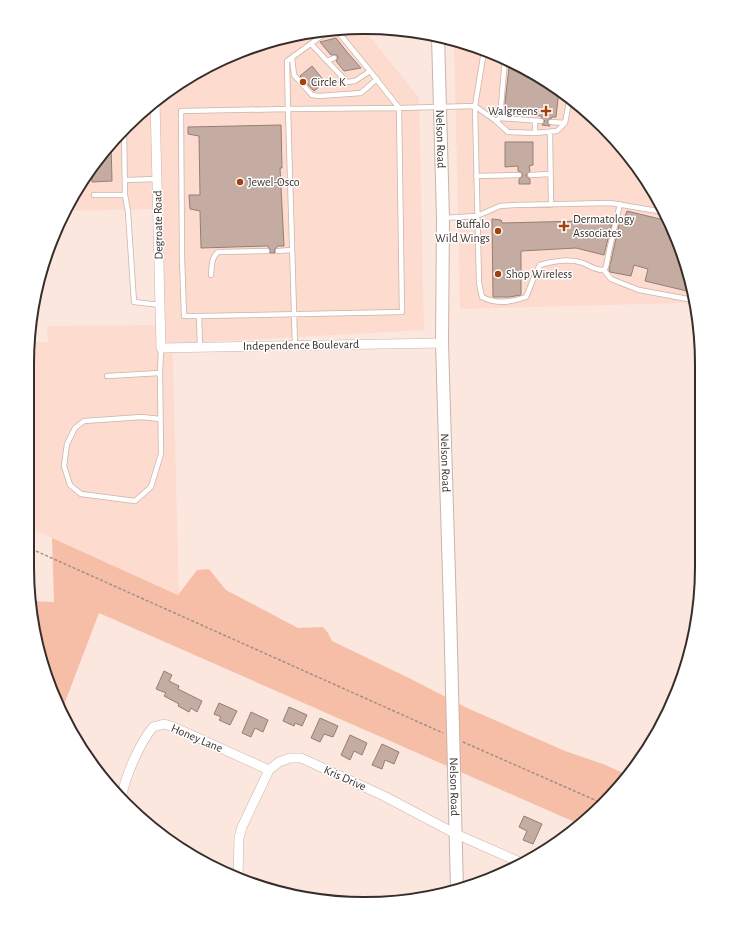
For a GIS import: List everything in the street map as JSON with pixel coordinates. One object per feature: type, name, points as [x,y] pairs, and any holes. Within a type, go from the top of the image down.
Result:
[{"type":"street","name":"Nelson Road","points":[[438,42],[443,218],[442,343],[457,884]]},
{"type":"street","name":"Degroate Road","points":[[155,109],[161,348]]},
{"type":"street","name":"Independence Boulevard","points":[[161,348],[442,343]]},
{"type":"street","name":"Honey Lane","points":[[123,791],[124,784],[146,736],[153,726],[164,724],[174,726],[269,770]]},
{"type":"street","name":"Kris Drive","points":[[269,770],[279,762],[290,758],[301,758],[384,796],[456,834],[516,860]]},
{"type":"street","points":[[238,872],[239,838],[242,827],[269,770]]},
{"type":"lane","points":[[341,35],[399,108],[402,312],[184,316],[181,111],[399,108],[475,106],[498,119],[508,132],[535,133],[557,131],[565,123],[569,104]]},
{"type":"lane","points":[[295,346],[287,61],[320,37]]},
{"type":"lane","points":[[311,44],[347,82],[355,81],[370,71]]},
{"type":"lane","points":[[347,52],[353,50]]},
{"type":"lane","points":[[483,56],[475,106],[479,283],[482,297],[489,301],[512,301],[526,297],[532,285],[535,273],[540,265],[552,261],[572,260],[584,263],[601,271],[604,270],[611,279],[639,290],[689,299]]},
{"type":"lane","points":[[292,58],[294,75],[312,95],[319,96],[361,93],[377,79]]},
{"type":"lane","points":[[327,61],[334,58]]},
{"type":"lane","points":[[498,119],[504,65]]},
{"type":"lane","points":[[498,119],[541,121]]},
{"type":"lane","points":[[535,121],[535,133]]},
{"type":"lane","points":[[551,122],[565,123]]},
{"type":"lane","points":[[550,132],[551,205]]},
{"type":"lane","points":[[124,138],[125,195],[128,212],[134,302],[160,306]]},
{"type":"lane","points":[[530,175],[550,174]]},
{"type":"lane","points":[[476,176],[519,175]]},
{"type":"lane","points":[[125,180],[157,179]]},
{"type":"lane","points":[[94,196],[125,195]]},
{"type":"lane","points":[[443,218],[477,216],[500,206],[610,203],[657,211]]},
{"type":"lane","points":[[604,270],[606,267],[620,204]]},
{"type":"lane","points":[[278,250],[292,250]]},
{"type":"lane","points":[[211,275],[212,259],[218,252],[267,251]]},
{"type":"lane","points":[[199,316],[200,347]]},
{"type":"lane","points":[[160,419],[142,417],[84,421],[75,428],[67,444],[64,466],[70,485],[81,494],[136,501],[151,487],[161,454],[161,348]]},
{"type":"lane","points":[[107,376],[160,373]]},
{"type":"path","points":[[34,550],[442,733]]},
{"type":"path","points":[[460,741],[597,801]]},
{"type":"shaded area","points":[[368,34],[419,98],[424,330],[172,344],[179,595],[34,530],[35,342],[48,342],[47,326],[157,325],[155,209],[72,211],[102,163],[147,116],[163,102],[199,78],[238,59],[279,45],[300,40],[343,35]]},
{"type":"shaded area","points":[[454,46],[491,59],[530,78],[566,102],[613,147],[627,163],[651,199],[661,218],[670,238],[684,279],[690,304],[682,303],[460,309]]},
{"type":"shaded area","points":[[52,538],[178,595],[197,570],[209,569],[226,590],[298,628],[323,627],[332,641],[467,708],[565,751],[623,773],[598,800],[574,822],[99,613],[64,704],[45,652],[40,631],[36,601],[54,602]]},
{"type":"building","name":"Circle K","points":[[336,38],[361,68],[344,71],[336,61],[338,58],[337,55],[331,55],[320,42]]},
{"type":"building","name":"Circle K","points":[[312,66],[325,82],[314,91],[300,76]]},
{"type":"building","name":"Walgreens","points":[[509,67],[530,78],[558,97],[556,117],[552,117],[548,120],[550,126],[542,125],[545,121],[541,116],[504,112]]},
{"type":"building","name":"Jewel-Osco","points":[[281,125],[282,168],[280,168],[284,246],[278,246],[274,250],[275,253],[270,253],[270,249],[267,246],[201,248],[200,211],[190,209],[189,195],[200,195],[199,136],[188,134],[188,127]]},
{"type":"building","points":[[505,142],[533,142],[533,165],[529,166],[530,171],[526,175],[530,179],[530,184],[519,184],[519,179],[523,175],[518,171],[518,166],[505,167]]},
{"type":"building","points":[[111,152],[112,181],[92,182],[92,178]]},
{"type":"building","points":[[627,211],[662,219],[670,238],[687,291],[645,281],[648,269],[634,265],[631,276],[610,272],[609,270],[619,225],[622,218],[624,219]]},
{"type":"building","points":[[583,216],[612,223],[604,255],[576,248],[521,251],[521,295],[493,297],[492,219],[501,220],[502,223],[582,221]]},
{"type":"building","points":[[164,671],[172,675],[169,681],[179,686],[178,689],[202,701],[197,712],[191,708],[189,712],[178,706],[179,704],[164,696],[166,693],[156,689]]},
{"type":"building","points":[[219,703],[237,711],[230,725],[219,720],[221,717],[214,714]]},
{"type":"building","points":[[289,707],[307,715],[302,726],[295,723],[294,726],[283,721]]},
{"type":"building","points":[[251,712],[268,720],[263,732],[255,728],[251,737],[242,733]]},
{"type":"building","points":[[320,718],[338,726],[333,737],[324,734],[320,742],[311,738]]},
{"type":"building","points":[[350,735],[367,743],[362,755],[354,751],[350,760],[341,755]]},
{"type":"building","points":[[382,744],[399,752],[394,764],[385,760],[382,769],[372,765]]},
{"type":"building","points":[[524,816],[542,824],[533,844],[523,840],[527,831],[519,827]]},
{"type":"place","name":"Circle K","points":[[303,82]]},
{"type":"place","name":"Walgreens","points":[[546,111]]},
{"type":"place","name":"Jewel-Osco","points":[[240,182]]},
{"type":"place","name":"Dermatology Associates","points":[[564,226]]},
{"type":"place","name":"Buffalo Wild Wings","points":[[498,231]]},
{"type":"place","name":"Shop Wireless","points":[[498,274]]}]
